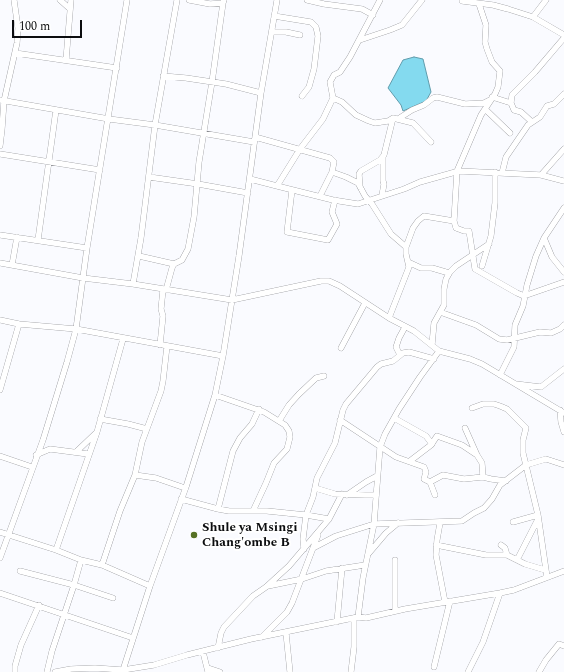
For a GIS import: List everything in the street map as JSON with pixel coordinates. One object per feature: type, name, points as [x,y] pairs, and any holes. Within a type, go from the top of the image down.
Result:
[{"type":"street","points":[[0,146],[2,129],[2,101],[15,53],[18,28],[14,0]]},
{"type":"street","points":[[60,0],[69,8]]},
{"type":"street","points":[[66,60],[70,0]]},
{"type":"street","points":[[0,558],[36,455],[43,440],[76,329],[87,248],[109,119],[126,0]]},
{"type":"street","points":[[133,284],[139,256],[154,125],[177,0]]},
{"type":"street","points":[[139,256],[174,264],[182,260],[187,253],[194,217],[199,162],[224,2],[210,4],[189,0]]},
{"type":"street","points":[[123,670],[215,395],[232,300],[261,93],[276,0]]},
{"type":"street","points":[[307,0],[324,4],[362,9],[373,15]]},
{"type":"street","points":[[277,186],[300,149],[323,119],[334,98],[330,82],[334,75],[340,72],[360,40],[380,0]]},
{"type":"street","points":[[360,40],[402,25],[422,0]]},
{"type":"street","points":[[486,0],[491,5]]},
{"type":"street","points":[[533,18],[546,0]]},
{"type":"street","points":[[462,1],[508,9],[533,18],[564,35]]},
{"type":"street","points":[[479,4],[486,25],[486,49],[492,62],[500,71],[498,87],[485,110],[457,171],[454,221],[456,228],[469,231],[474,267],[477,271],[524,296],[564,282]]},
{"type":"street","points":[[274,16],[311,22],[316,27],[318,36],[314,69],[309,88],[302,96]]},
{"type":"street","points":[[272,32],[286,32],[300,35]]},
{"type":"street","points":[[532,122],[522,112],[514,110],[511,103],[512,95],[535,72],[564,38]]},
{"type":"street","points":[[15,53],[116,68]]},
{"type":"street","points":[[163,76],[226,84],[261,93]]},
{"type":"street","points":[[502,173],[506,157],[532,122],[540,117],[547,106],[554,104],[564,94]]},
{"type":"street","points":[[334,98],[342,102],[356,115],[375,123],[388,122],[424,105],[437,97],[465,104],[484,103],[491,99],[511,103]]},
{"type":"street","points":[[2,101],[204,134],[255,140],[300,149],[330,158],[334,162],[332,172],[320,196]]},
{"type":"street","points":[[38,240],[56,110]]},
{"type":"street","points":[[485,110],[510,133]]},
{"type":"street","points":[[396,118],[416,125],[431,142]]},
{"type":"street","points":[[382,195],[384,184],[383,157],[396,118]]},
{"type":"street","points":[[541,175],[564,148]]},
{"type":"street","points":[[0,154],[100,170]]},
{"type":"street","points":[[360,187],[360,171],[383,157]]},
{"type":"street","points":[[250,179],[335,200],[358,204],[404,189],[420,182],[457,171],[541,175],[564,181]]},
{"type":"street","points":[[332,172],[358,183],[391,234],[406,247]]},
{"type":"street","points":[[482,266],[489,244],[494,215],[495,172]]},
{"type":"street","points":[[149,177],[248,193]]},
{"type":"street","points":[[292,190],[287,232],[328,240],[338,224],[332,212],[335,200]]},
{"type":"street","points":[[500,375],[514,347],[515,325],[523,306],[536,256],[544,238],[564,208]]},
{"type":"street","points":[[389,318],[409,267],[406,247],[413,228],[424,216],[454,221]]},
{"type":"street","points":[[0,234],[87,248]]},
{"type":"street","points":[[12,265],[17,237]]},
{"type":"street","points":[[544,238],[552,257],[564,272]]},
{"type":"street","points":[[432,345],[434,323],[444,305],[444,288],[449,273],[456,266],[489,244]]},
{"type":"street","points":[[408,262],[421,268],[432,268],[449,273]]},
{"type":"street","points":[[0,263],[84,278],[133,284],[232,300],[321,281],[329,281],[340,286],[389,318],[414,331],[440,351],[470,359],[482,364],[562,412],[561,422],[564,432]]},
{"type":"street","points":[[160,345],[163,316],[161,309],[165,290],[174,264]]},
{"type":"street","points":[[342,348],[365,303]]},
{"type":"street","points":[[440,312],[476,326],[499,339],[507,340],[540,332],[551,333],[560,329],[564,325]]},
{"type":"street","points":[[0,320],[19,324],[76,329],[123,339],[223,356]]},
{"type":"street","points":[[0,390],[19,324]]},
{"type":"street","points":[[400,355],[396,347],[405,327]]},
{"type":"street","points":[[56,550],[88,454],[97,432],[123,339]]},
{"type":"street","points":[[102,566],[120,511],[135,475],[140,448],[161,391],[167,346]]},
{"type":"street","points":[[351,672],[356,618],[374,524],[380,447],[394,418],[420,377],[440,351]]},
{"type":"street","points":[[304,549],[303,539],[306,515],[310,506],[317,478],[335,443],[340,420],[346,404],[381,364],[393,361],[403,353],[409,352],[434,359]]},
{"type":"street","points":[[514,383],[541,387],[564,369]]},
{"type":"street","points":[[279,421],[289,405],[299,394],[316,378],[324,376]]},
{"type":"street","points":[[215,395],[259,409],[285,425],[289,432],[289,443],[287,449],[274,463],[253,511]]},
{"type":"street","points":[[472,408],[483,404],[494,404],[500,406],[507,410],[526,428],[522,446],[538,517],[547,577]]},
{"type":"street","points":[[218,509],[233,451],[240,438],[252,424],[259,409]]},
{"type":"street","points":[[394,418],[426,436],[432,444]]},
{"type":"street","points":[[100,420],[128,424],[147,429]]},
{"type":"street","points":[[340,420],[396,457],[424,467],[426,472],[424,479],[430,482],[435,495]]},
{"type":"street","points":[[465,428],[482,463],[483,477]]},
{"type":"street","points":[[76,452],[97,432]]},
{"type":"street","points":[[410,461],[432,444],[437,436],[462,445],[477,455]]},
{"type":"street","points":[[43,440],[50,449]]},
{"type":"street","points":[[36,455],[50,449],[88,454]]},
{"type":"street","points":[[1,457],[32,467]]},
{"type":"street","points":[[312,548],[336,536],[374,524],[440,523],[462,521],[484,508],[492,499],[500,485],[526,465],[546,459],[564,464]]},
{"type":"street","points":[[135,475],[156,478],[185,488]]},
{"type":"street","points":[[430,482],[443,475],[464,479],[483,477],[506,481]]},
{"type":"street","points":[[218,648],[221,633],[224,627],[253,596],[289,566],[329,519],[345,495],[377,476]]},
{"type":"street","points":[[315,488],[324,492],[345,495],[376,494]]},
{"type":"street","points":[[181,499],[218,509],[236,511],[267,510],[329,519]]},
{"type":"street","points":[[513,522],[538,517]]},
{"type":"street","points":[[517,560],[538,517]]},
{"type":"street","points":[[367,555],[386,533],[398,523]]},
{"type":"street","points":[[434,667],[448,602],[440,575],[436,545],[440,523]]},
{"type":"street","points":[[262,637],[287,612],[292,603],[319,530]]},
{"type":"street","points":[[0,532],[102,566],[150,586]]},
{"type":"street","points":[[436,545],[486,555],[507,555],[525,564],[545,570]]},
{"type":"street","points":[[501,545],[505,548],[507,555]]},
{"type":"street","points":[[47,672],[52,651],[81,560]]},
{"type":"street","points":[[395,560],[396,612]]},
{"type":"street","points":[[266,586],[302,579],[319,573],[342,568],[366,565]]},
{"type":"street","points":[[337,622],[342,568]]},
{"type":"street","points":[[20,571],[74,585],[113,598]]},
{"type":"street","points":[[55,672],[71,669],[95,668],[123,670],[154,665],[188,655],[286,632],[514,590],[564,571]]},
{"type":"street","points":[[0,593],[133,638]]},
{"type":"street","points":[[468,672],[483,642],[500,593]]},
{"type":"street","points":[[15,672],[15,666],[21,645],[39,605]]},
{"type":"street","points":[[286,632],[290,672]]},
{"type":"street","points":[[539,672],[546,660],[559,644],[564,646]]},
{"type":"street","points":[[203,652],[208,670],[220,672]]},
{"type":"street","points":[[154,665],[156,672]]},
{"type":"water","points":[[414,57],[423,59],[431,92],[426,101],[403,111],[401,105],[388,88],[403,60]]},
{"type":"place","name":"Shule ya Msingi Chang'ombe B","points":[[194,535]]}]
